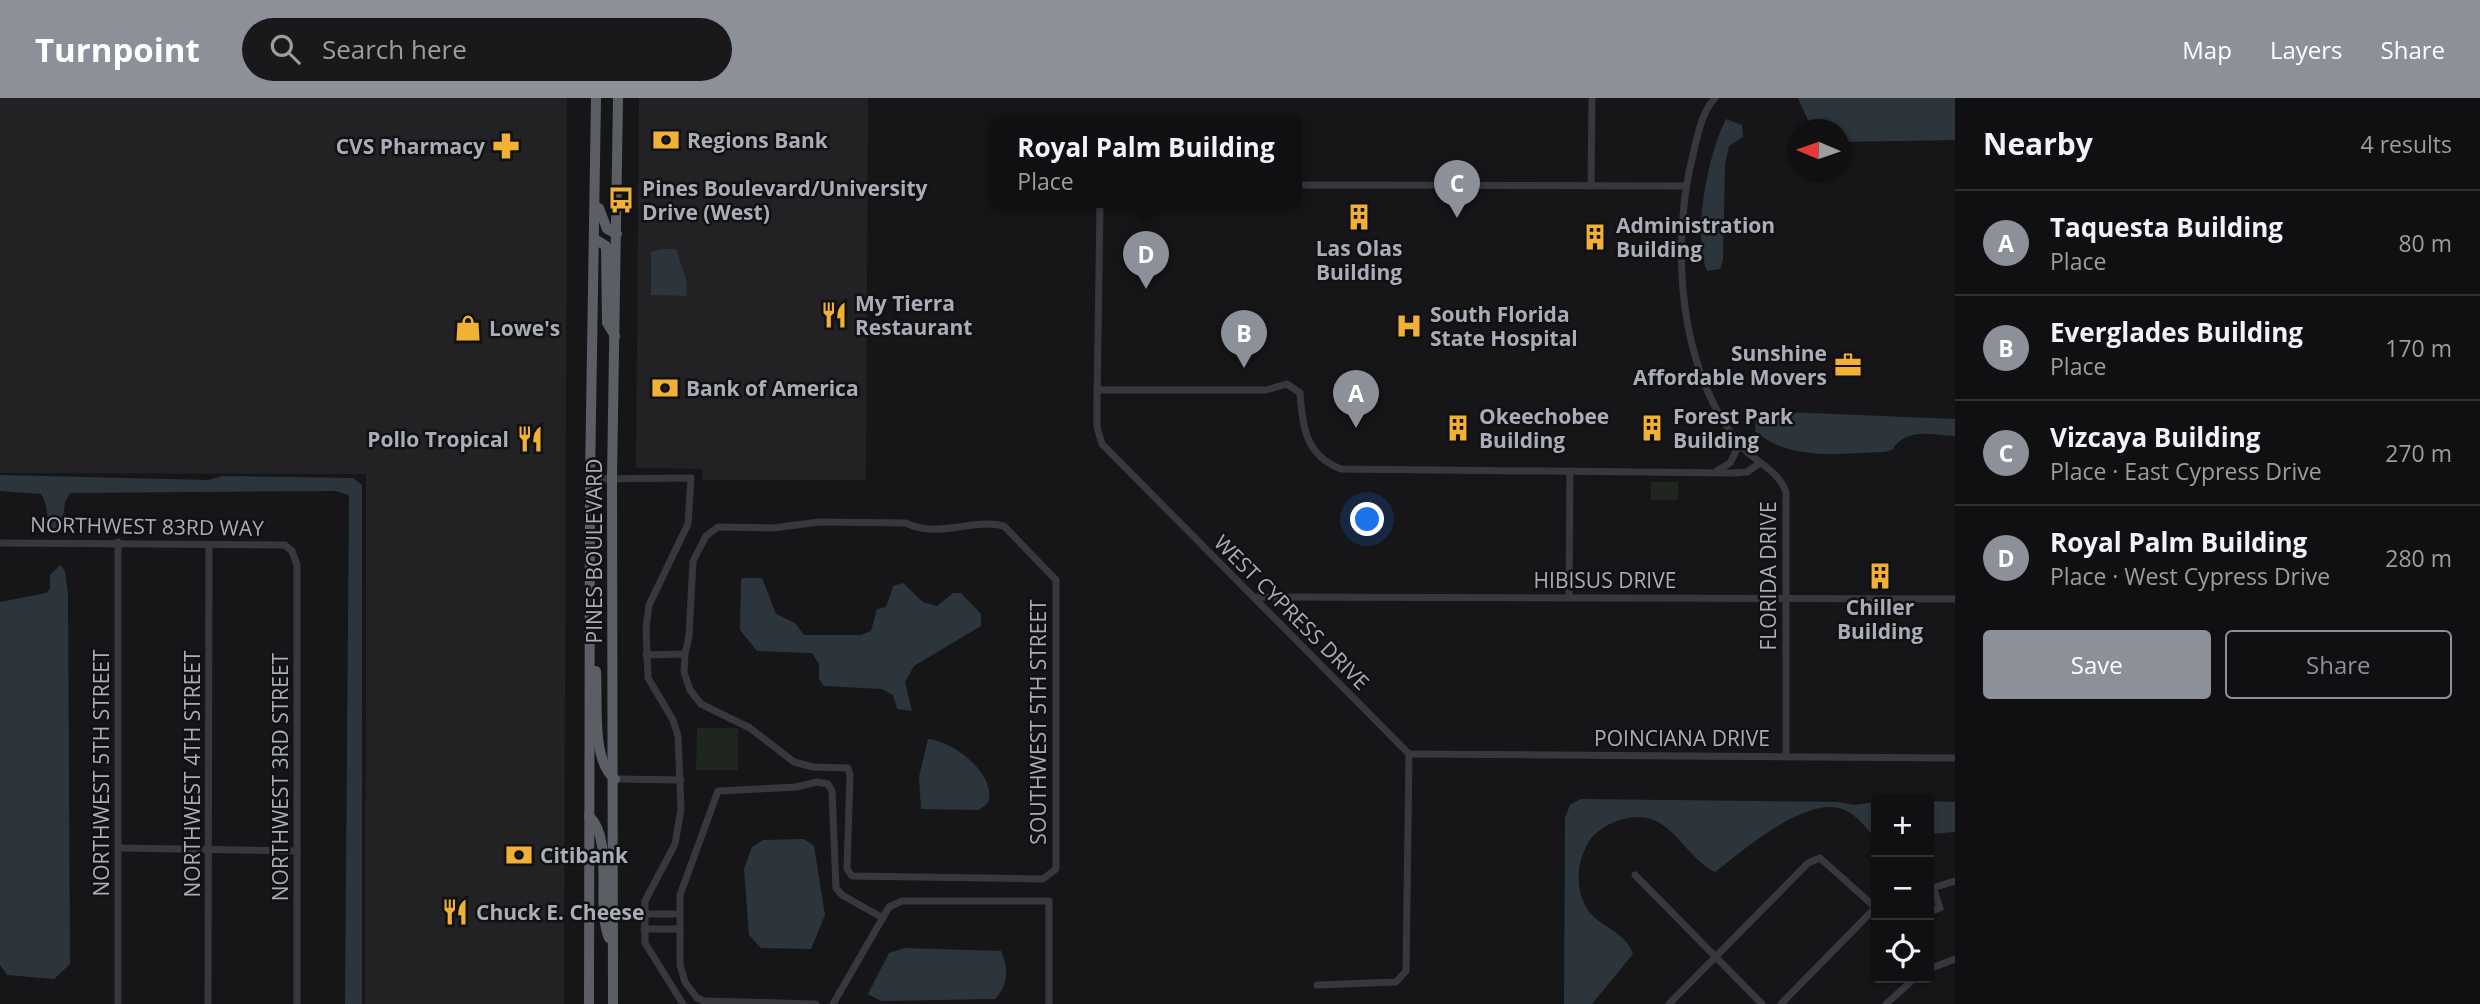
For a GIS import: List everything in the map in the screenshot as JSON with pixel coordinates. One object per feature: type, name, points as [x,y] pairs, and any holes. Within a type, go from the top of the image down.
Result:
[{"type":"highway","name":"PINES BOULEVARD","points":[[589,1004],[590,479],[596,98]]},
{"type":"highway","name":"PINES BOULEVARD","points":[[613,1004],[615,779],[612,478],[618,98]]},
{"type":"highway","points":[[596,199],[607,229],[617,234]]},
{"type":"highway","points":[[595,239],[606,246],[607,323],[615,336]]},
{"type":"highway","points":[[589,648],[595,658],[600,754],[605,769],[615,779]]},
{"type":"highway","points":[[589,816],[596,822],[601,834],[604,908],[607,933],[613,947]]},
{"type":"street","points":[[1591,186],[1592,98]]},
{"type":"street","name":"FLORIDA DRIVE","points":[[1715,98],[1704,115],[1686,186],[1683,263],[1689,320],[1709,391],[1739,445],[1782,481],[1786,492],[1786,756]]},
{"type":"street","points":[[1302,185],[1686,186]]},
{"type":"street","name":"WEST CYPRESS DRIVE","points":[[1100,208],[1097,390],[1099,436],[1112,457],[1255,597],[1409,754]]},
{"type":"street","points":[[1097,390],[1266,390],[1287,384],[1300,393],[1306,439],[1322,459],[1341,469],[1747,472],[1760,463]]},
{"type":"street","points":[[1714,472],[1730,463],[1739,445]]},
{"type":"street","points":[[1569,597],[1570,471]]},
{"type":"street","points":[[590,479],[691,478],[688,524],[649,606],[646,655],[648,678],[673,720],[678,736],[681,780],[679,830],[650,888],[644,914],[644,929],[648,950],[683,1004]]},
{"type":"street","name":"SOUTHWEST 5TH STREET","points":[[819,522],[906,523],[919,529],[954,529],[992,523],[1004,526],[1049,569],[1056,580],[1056,869],[1051,876],[1043,879],[852,876],[847,869],[848,768],[813,767],[794,762],[750,728],[701,704],[690,690],[684,672],[685,654],[689,636],[693,561],[706,536],[718,527],[773,528],[819,522]]},
{"type":"street","name":"NORTHWEST 5TH STREET","points":[[118,542],[118,1004]]},
{"type":"street","name":"NORTHWEST 83RD WAY","points":[[0,543],[285,545],[292,551]]},
{"type":"street","name":"NORTHWEST 4TH STREET","points":[[208,1004],[209,545]]},
{"type":"street","name":"NORTHWEST 3RD STREET","points":[[292,551],[297,565],[297,1004]]},
{"type":"street","name":"HIBISUS DRIVE","points":[[1255,597],[1955,599]]},
{"type":"street","points":[[646,655],[685,654]]},
{"type":"street","points":[[1317,985],[1396,982],[1406,971],[1409,754]]},
{"type":"street","name":"POINCIANA DRIVE","points":[[1409,754],[1955,758]]},
{"type":"street","points":[[615,779],[681,780]]},
{"type":"street","points":[[816,1004],[704,1001],[697,998],[685,982],[680,965],[679,914],[684,879],[718,791],[796,787],[817,782],[828,784],[832,791],[836,888],[842,895],[883,918]]},
{"type":"street","points":[[120,848],[297,851]]},
{"type":"street","points":[[1669,1004],[1808,863],[1820,858],[1871,903]]},
{"type":"street","points":[[1636,875],[1762,1004]]},
{"type":"street","points":[[1934,887],[1955,881]]},
{"type":"street","points":[[1934,895],[1940,908],[1934,910]]},
{"type":"street","points":[[833,1004],[889,907],[902,901],[1049,901],[1049,1004]]},
{"type":"street","points":[[1781,1004],[1871,912]]},
{"type":"street","points":[[644,914],[679,914]]},
{"type":"street","points":[[644,929],[680,929]]},
{"type":"street","points":[[1934,967],[1955,960]]},
{"type":"street","points":[[1886,1004],[1909,983]]},
{"type":"shaded area","points":[[0,98],[567,98],[564,1004],[365,1004],[366,474],[0,473]]},
{"type":"shaded area","points":[[639,98],[868,98],[866,480],[702,480],[702,469],[636,468]]},
{"type":"shaded area","points":[[1798,98],[1955,98],[1955,140],[1850,142],[1850,119],[1807,119]]},
{"type":"shaded area","points":[[1726,119],[1742,125],[1743,137],[1729,146],[1725,164],[1723,259],[1720,269],[1707,271],[1701,237],[1704,194],[1713,152]]},
{"type":"shaded area","points":[[676,249],[686,279],[687,296],[651,295],[651,252]]},
{"type":"shaded area","points":[[1760,411],[1955,419],[1955,436],[1912,435],[1892,450],[1884,452],[1800,452],[1769,441],[1755,431],[1756,414]]},
{"type":"shaded area","points":[[0,475],[208,480],[222,476],[353,478],[362,485],[362,1004],[345,1004],[349,495],[335,491],[70,493],[65,502],[62,525],[52,530],[41,494],[0,491]]},
{"type":"shaded area","points":[[1651,482],[1678,482],[1678,500],[1651,500]]},
{"type":"shaded area","points":[[60,565],[65,571],[68,594],[70,964],[54,979],[7,975],[0,965],[0,602],[46,593],[50,589],[50,575]]},
{"type":"shaded area","points":[[743,578],[762,578],[776,614],[795,623],[804,635],[861,635],[871,631],[877,609],[886,607],[893,586],[903,583],[923,602],[937,606],[953,593],[961,593],[981,614],[981,626],[914,666],[905,682],[912,711],[897,709],[893,695],[882,689],[824,686],[819,679],[819,664],[812,653],[757,651],[740,630]]},
{"type":"shaded area","points":[[697,728],[738,728],[738,770],[696,770]]},
{"type":"shaded area","points":[[928,739],[949,746],[971,761],[986,782],[988,803],[979,810],[921,809],[919,777]]},
{"type":"shaded area","points":[[1581,799],[1838,802],[1855,805],[1871,803],[1871,833],[1850,813],[1839,808],[1824,807],[1808,811],[1773,829],[1715,872],[1703,864],[1662,824],[1650,818],[1635,817],[1617,821],[1601,829],[1584,851],[1579,874],[1580,890],[1589,912],[1618,934],[1630,946],[1633,954],[1592,1004],[1564,1004],[1565,818],[1570,805]]},
{"type":"shaded area","points":[[1934,801],[1955,802],[1955,832],[1934,834]]},
{"type":"shaded area","points":[[804,839],[814,846],[825,915],[811,949],[761,948],[749,935],[744,869],[752,847],[763,840]]},
{"type":"shaded area","points":[[905,948],[1001,951],[1006,970],[1005,983],[995,999],[881,1001],[868,994],[889,953]]},
{"type":"place","name":"Regions Bank","points":[[666,140]]},
{"type":"place","name":"CVS Pharmacy","points":[[506,146]]},
{"type":"place","name":"Pines Boulevard/University Drive (West)","points":[[621,200]]},
{"type":"place","name":"Las Olas Building","points":[[1359,217]]},
{"type":"place","name":"Vizcaya Building","points":[[1457,218]]},
{"type":"place","name":"Administration Building","points":[[1595,237]]},
{"type":"place","name":"Royal Palm Building","points":[[1146,289]]},
{"type":"place","name":"My Tierra Restaurant","points":[[834,315]]},
{"type":"place","name":"South Florida State Hospital","points":[[1409,326]]},
{"type":"place","name":"Lowe's","points":[[468,328]]},
{"type":"place","name":"Sunshine Affordable Movers","points":[[1848,365]]},
{"type":"place","name":"Everglades Building","points":[[1244,368]]},
{"type":"place","name":"Bank of America","points":[[665,388]]},
{"type":"place","name":"Taquesta Building","points":[[1356,428]]},
{"type":"place","name":"Okeechobee Building","points":[[1458,428]]},
{"type":"place","name":"Forest Park Building","points":[[1652,428]]},
{"type":"place","name":"Pollo Tropical","points":[[530,439]]},
{"type":"place","name":"Chiller Building","points":[[1880,576]]},
{"type":"place","name":"Citibank","points":[[519,855]]},
{"type":"place","name":"Chuck E. Cheese","points":[[455,912]]}]
